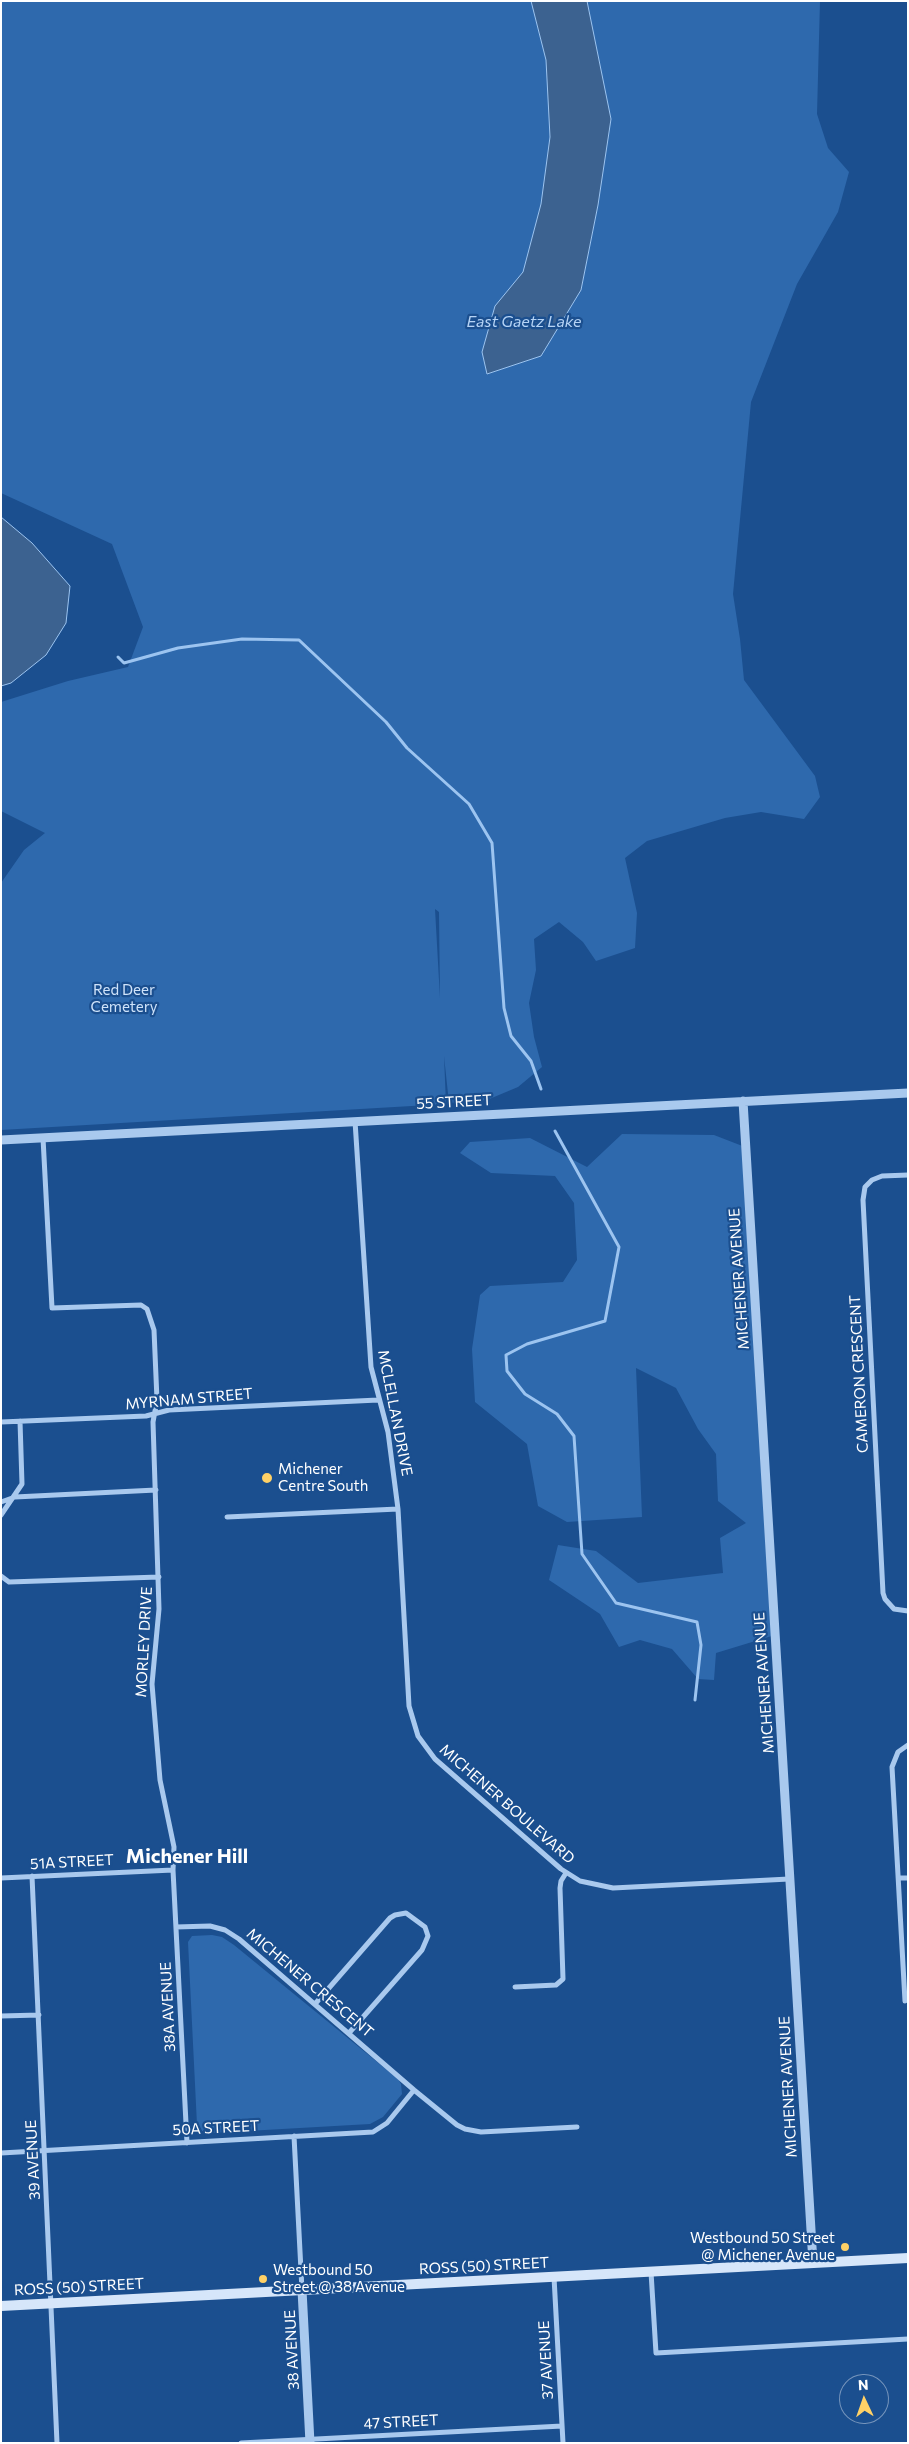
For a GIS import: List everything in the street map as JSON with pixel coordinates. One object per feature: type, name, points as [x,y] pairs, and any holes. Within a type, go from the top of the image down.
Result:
[{"type":"main road","name":"ROSS (50) STREET","points":[[1,2306],[908,2258]]},
{"type":"street","name":"55 STREET","points":[[1,1140],[908,1093]]},
{"type":"street","name":"MICHENER AVENUE","points":[[743,1101],[813,2263]]},
{"type":"street","name":"MCLELLAN DRIVE","points":[[355,1121],[370,1359],[378,1400],[390,1442],[398,1509],[402,1594]]},
{"type":"street","name":"MORLEY DRIVE","points":[[43,1138],[52,1308],[134,1304],[147,1309],[154,1330],[157,1400],[155,1413],[159,1609],[158,1640],[152,1670],[160,1780],[174,1847],[173,1870]]},
{"type":"street","name":"CAMERON CRESCENT","points":[[908,1175],[882,1176],[872,1180],[865,1187],[863,1200],[883,1593],[894,1609],[908,1611]]},
{"type":"street","name":"MYRNAM STREET","points":[[1,1422],[146,1416],[168,1410],[378,1400]]},
{"type":"street","points":[[1,1515],[15,1497],[22,1481],[20,1421]]},
{"type":"street","points":[[1,1502],[15,1497],[156,1490]]},
{"type":"street","points":[[227,1517],[398,1509]]},
{"type":"street","points":[[1,1576],[9,1582],[159,1577]]},
{"type":"street","name":"MICHENER BOULEVARD","points":[[402,1594],[408,1699],[414,1727],[424,1746],[442,1766],[566,1873],[580,1881],[607,1888],[790,1879]]},
{"type":"street","points":[[905,2001],[892,1767],[898,1752],[908,1745]]},
{"type":"street","name":"51A STREET","points":[[1,1878],[173,1870]]},
{"type":"street","name":"38A AVENUE","points":[[173,1870],[187,2142]]},
{"type":"street","points":[[515,1987],[556,1984],[563,1979],[560,1884],[566,1873]]},
{"type":"street","name":"39 AVENUE","points":[[32,1876],[52,2293],[50,2304],[58,2443]]},
{"type":"street","points":[[899,1878],[908,1878]]},
{"type":"street","points":[[315,2004],[390,1918],[406,1913],[418,1921],[427,1931],[425,1945],[350,2034]]},
{"type":"street","name":"MICHENER CRESCENT","points":[[176,1927],[210,1926],[231,1933],[457,2125],[473,2131],[577,2127]]},
{"type":"street","points":[[1,2016],[39,2014]]},
{"type":"street","name":"50A STREET","points":[[1,2153],[373,2132],[387,2123],[414,2090]]},
{"type":"street","name":"38 AVENUE","points":[[294,2136],[310,2441]]},
{"type":"street","points":[[651,2272],[656,2353],[908,2339]]},
{"type":"street","name":"37 AVENUE","points":[[554,2277],[563,2443]]},
{"type":"street","name":"47 STREET","points":[[241,2443],[310,2441],[562,2426]]},
{"type":"green space","name":"Red Deer Cemetery","points":[[1,1],[820,1],[817,114],[828,148],[849,172],[838,212],[797,284],[751,402],[733,594],[744,680],[815,776],[820,797],[804,819],[761,812],[725,818],[647,841],[625,858],[637,913],[635,948],[596,961],[583,942],[559,922],[534,939],[536,970],[529,1003],[534,1037],[542,1067],[518,1087],[487,1100],[449,1103],[444,1056],[446,1104],[1,1130],[1,883],[24,850],[45,833],[1,811],[1,702],[68,681],[128,667],[143,627],[112,544],[1,493]],"holes":[[[435,909],[439,912],[440,998]]]},
{"type":"green space","points":[[622,1134],[714,1135],[745,1147],[775,1635],[716,1653],[714,1680],[698,1679],[672,1649],[640,1640],[619,1647],[600,1614],[549,1580],[558,1545],[596,1551],[638,1583],[723,1573],[720,1538],[746,1523],[718,1501],[716,1454],[698,1429],[676,1388],[636,1368],[642,1517],[567,1522],[538,1506],[527,1444],[475,1402],[472,1349],[480,1295],[490,1286],[563,1282],[577,1260],[574,1203],[555,1176],[491,1173],[460,1153],[470,1142],[530,1138],[587,1167]]},
{"type":"green space","points":[[212,1935],[222,1937],[234,1945],[398,2079],[401,2084],[402,2094],[383,2117],[370,2124],[212,2133],[202,2131],[197,2125],[188,1942],[192,1936]]},
{"type":"water","name":"East Gaetz Lake","points":[[531,1],[587,1],[611,119],[598,205],[581,290],[541,356],[487,374],[482,352],[495,306],[523,272],[541,204],[550,137],[546,60]]},
{"type":"water","points":[[1,517],[32,543],[70,586],[66,623],[46,655],[11,683],[1,686]]},
{"type":"waterway","points":[[118,657],[124,663],[178,648],[242,639],[299,640],[386,722],[407,748],[469,804],[492,843],[504,1008],[511,1036],[531,1061],[541,1089]]},
{"type":"waterway","points":[[555,1131],[619,1247],[605,1321],[527,1344],[506,1355],[507,1371],[525,1394],[557,1414],[574,1436],[582,1554],[616,1603],[697,1622],[701,1645],[695,1700]]},
{"type":"place","name":"Michener Centre South","points":[[267,1478]]},
{"type":"place","name":"Westbound 50 Street @ Michener Avenue","points":[[845,2247]]},
{"type":"place","name":"Westbound 50 Street @ 38 Avenue","points":[[263,2279]]},
{"type":"district","name":"Michener Hill","points":[[187,1856]]}]
